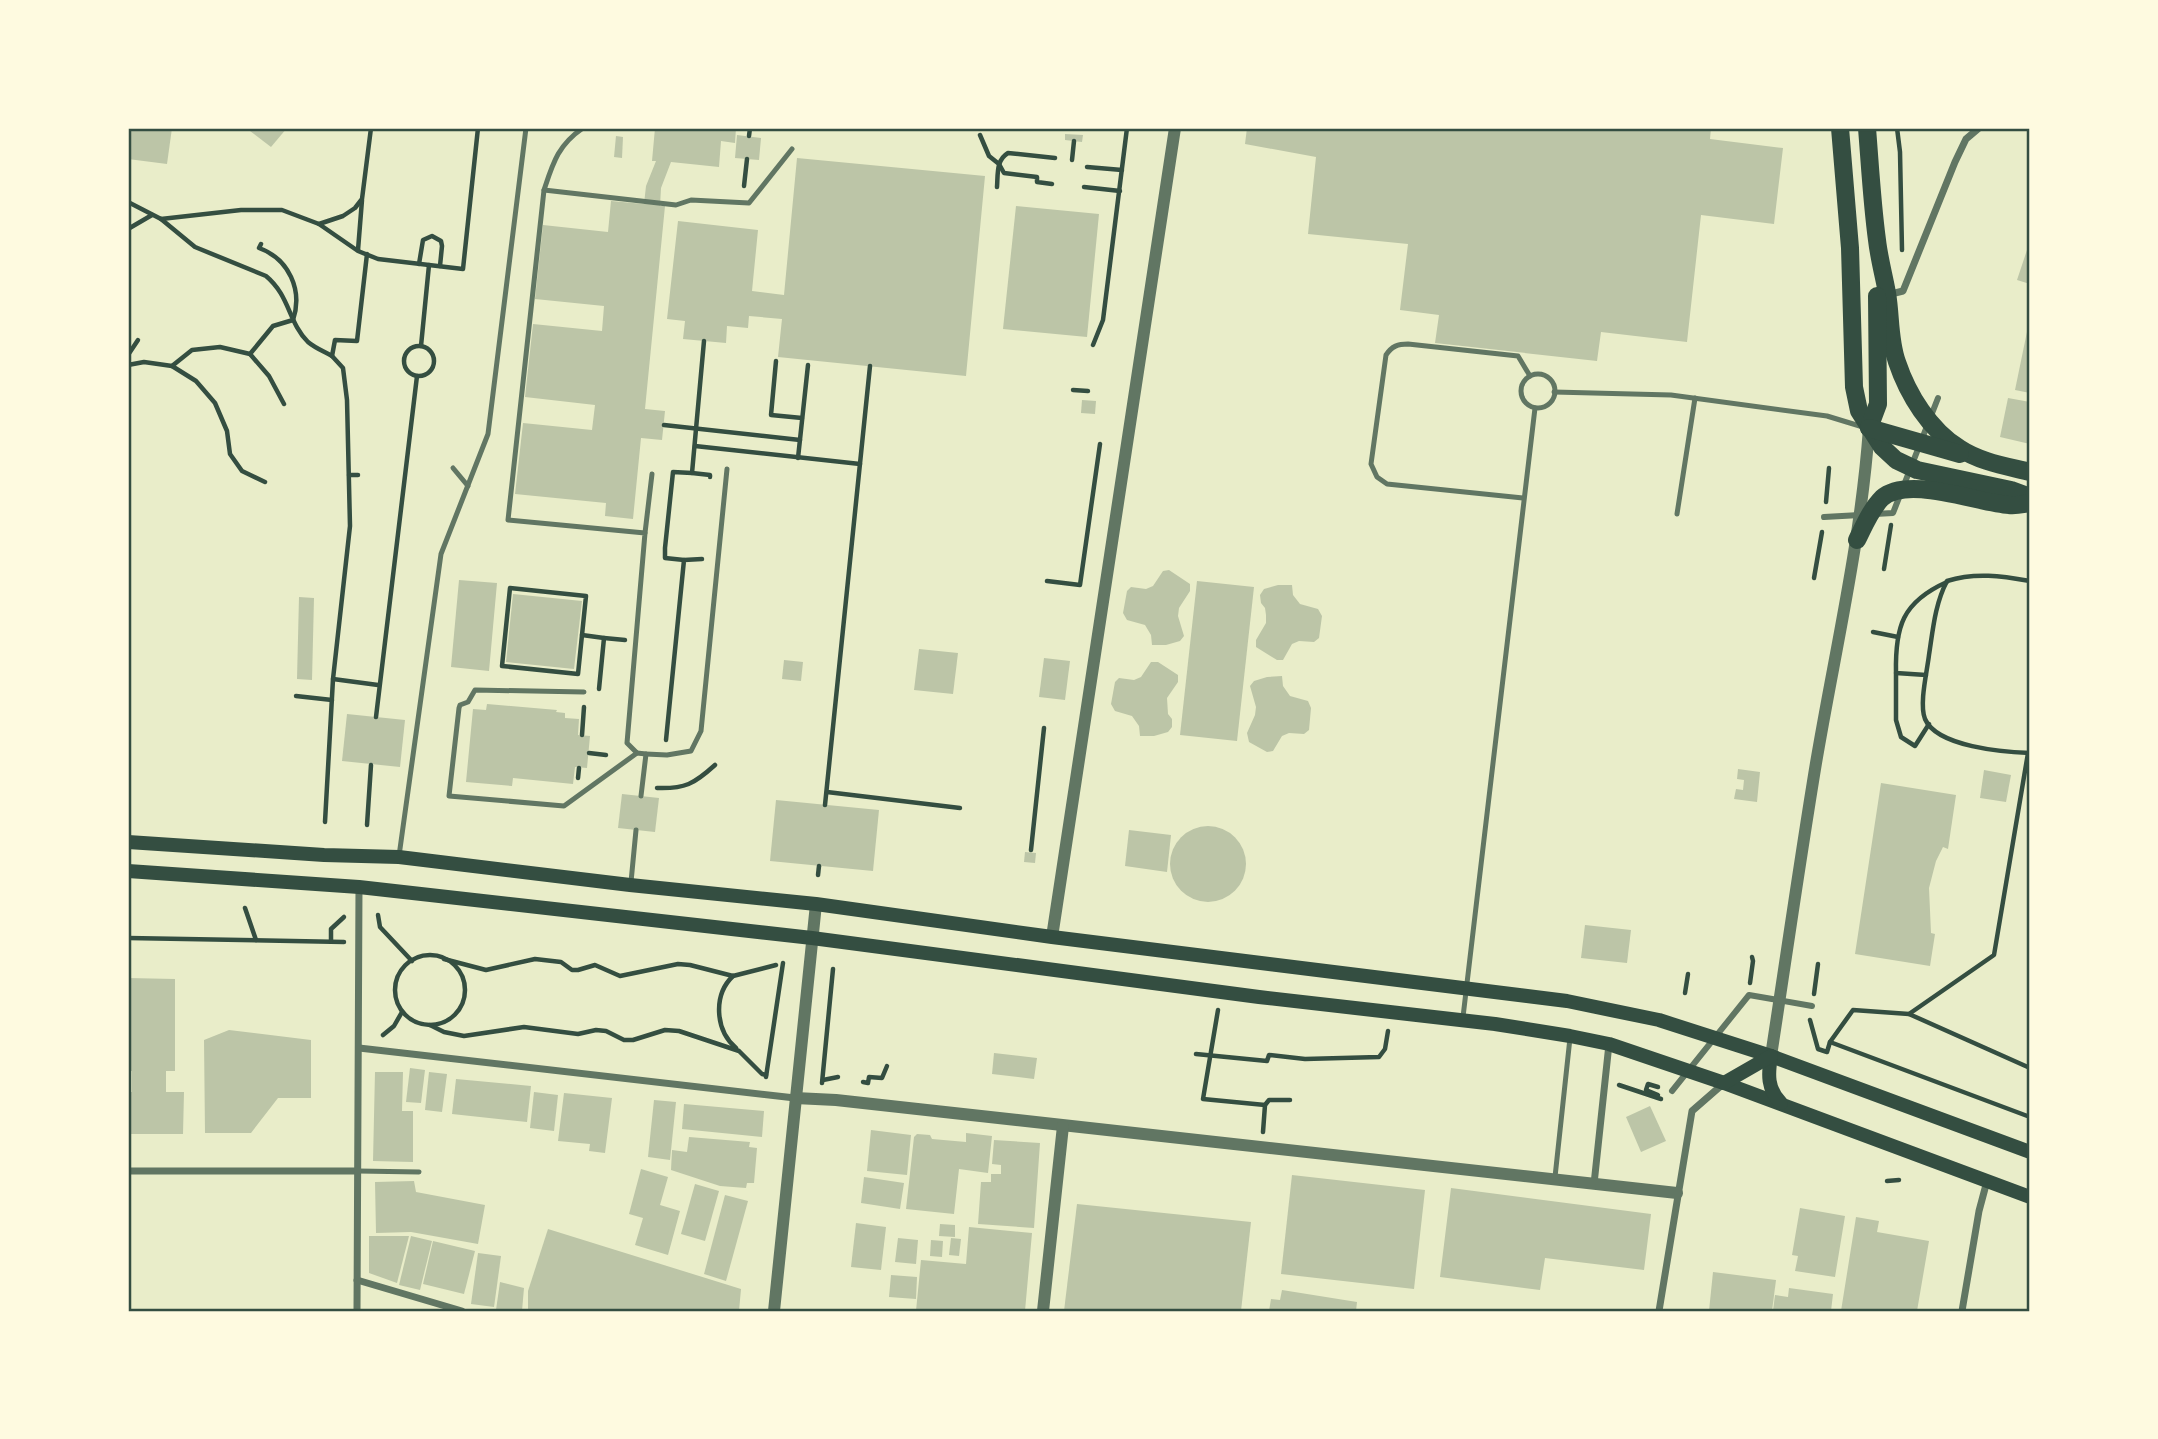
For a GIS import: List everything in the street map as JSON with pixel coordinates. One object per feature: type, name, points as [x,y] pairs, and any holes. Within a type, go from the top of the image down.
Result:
[{"type":"main road","points":[[1840,128],[1850,247],[1854,387],[1859,411],[1882,447],[1896,460],[1917,470],[2011,490],[2030,497]]},
{"type":"main road","points":[[1867,128],[1877,243],[1878,404],[1869,428]]},
{"type":"main road","points":[[1877,243],[1895,293],[1896,361],[1916,402],[1942,435],[1960,449],[1987,461]]},
{"type":"main road","points":[[1869,428],[2030,472]]},
{"type":"main road","points":[[1857,540],[1876,505],[1894,491],[1931,491],[2010,505],[2030,503]]},
{"type":"main road","points":[[128,842],[324,855],[399,857],[816,904],[1052,937],[1567,1001],[1659,1020],[1771,1056],[2030,1152]]},
{"type":"main road","points":[[128,871],[359,887],[812,938],[1080,974],[1463,1020],[1570,1037],[1609,1044],[1724,1083],[2030,1198]]},
{"type":"main road","points":[[1724,1083],[1771,1056]]},
{"type":"main road","points":[[1771,1056],[1769,1082],[1776,1098],[1783,1104]]},
{"type":"street","points":[[1052,937],[1175,128]]},
{"type":"street","points":[[1895,293],[1966,139],[1979,128]]},
{"type":"street","points":[[1825,517],[1893,513],[1938,398]]},
{"type":"street","points":[[1771,1056],[1816,763],[1857,540],[1869,428]]},
{"type":"street","points":[[357,1311],[359,887]]},
{"type":"street","points":[[774,1311],[816,904]]},
{"type":"street","points":[[1672,1091],[1749,995],[1812,1006]]},
{"type":"street","points":[[1594,1184],[1609,1044]]},
{"type":"street","points":[[359,1048],[1678,1193]]},
{"type":"street","points":[[1660,1311],[1692,1111],[1724,1083]]},
{"type":"street","points":[[1043,1311],[1063,1126]]},
{"type":"street","points":[[128,1171],[358,1171]]},
{"type":"street","points":[[1962,1311],[1987,1181]]},
{"type":"street","points":[[358,1280],[462,1311]]},
{"type":"lane","points":[[399,857],[441,554],[488,435],[526,128]]},
{"type":"lane","points":[[583,128],[569,137],[555,157],[544,190],[508,520],[645,533]]},
{"type":"lane","points":[[544,190],[676,205],[691,200],[749,203],[792,149]]},
{"type":"lane","points":[[1523,499],[1387,484],[1377,477],[1371,464],[1386,355],[1398,344],[1518,356],[1530,376]]},
{"type":"lane","points":[[1539,374],[1548,378],[1554,387],[1548,404],[1535,408],[1526,403],[1521,394],[1523,384],[1530,376],[1539,374]]},
{"type":"lane","points":[[1554,392],[1671,395],[1827,416],[1869,428]]},
{"type":"lane","points":[[1677,514],[1695,398]]},
{"type":"lane","points":[[1463,1020],[1535,408]]},
{"type":"lane","points":[[453,468],[468,486]]},
{"type":"lane","points":[[652,474],[627,743],[637,753],[664,755],[691,751],[701,731],[727,468]]},
{"type":"lane","points":[[584,692],[475,690],[468,702],[459,708],[449,796],[564,806],[637,753]]},
{"type":"lane","points":[[641,796],[646,754]]},
{"type":"lane","points":[[630,885],[636,830]]},
{"type":"lane","points":[[1555,1181],[1570,1037]]},
{"type":"lane","points":[[358,1171],[419,1172]]},
{"type":"path","points":[[358,251],[371,128]]},
{"type":"path","points":[[161,219],[241,210],[282,210],[320,224],[358,251],[386,261],[463,269],[478,128]]},
{"type":"path","points":[[749,136],[750,128]]},
{"type":"path","points":[[1093,345],[1104,320],[1127,128]]},
{"type":"path","points":[[1895,293],[1900,152],[1897,128]]},
{"type":"path","points":[[980,135],[989,156],[999,164],[1004,173],[1037,177],[1037,182],[1052,184]]},
{"type":"path","points":[[1072,160],[1074,141]]},
{"type":"path","points":[[1034,156],[1035,147]]},
{"type":"path","points":[[997,187],[999,164],[1008,153],[1055,158]]},
{"type":"path","points":[[1087,167],[1122,170]]},
{"type":"path","points":[[1084,187],[1120,191]]},
{"type":"path","points":[[320,224],[343,216],[362,199]]},
{"type":"path","points":[[128,202],[161,219],[195,247],[266,276],[286,300],[293,320],[309,342],[332,356],[343,368],[347,400],[350,526],[333,680],[325,822]]},
{"type":"path","points":[[128,229],[153,215]]},
{"type":"path","points":[[419,264],[423,240],[432,236],[441,240],[440,266]]},
{"type":"path","points":[[261,244],[259,248],[268,251],[289,272],[297,292],[293,320]]},
{"type":"path","points":[[332,356],[335,340],[357,341],[367,254]]},
{"type":"path","points":[[421,346],[429,265]]},
{"type":"path","points":[[250,354],[273,326],[293,320]]},
{"type":"path","points":[[128,355],[138,340]]},
{"type":"path","points":[[692,473],[704,341]]},
{"type":"path","points":[[414,346],[421,346],[431,351],[434,363],[428,373],[417,376],[406,368],[405,355],[414,346]]},
{"type":"path","points":[[172,366],[192,350],[220,347],[250,354],[262,365],[284,404]]},
{"type":"path","points":[[776,361],[771,415],[802,418]]},
{"type":"path","points":[[128,365],[144,362],[172,366],[196,382],[215,403],[227,431],[230,454],[242,471],[265,482]]},
{"type":"path","points":[[798,458],[808,365]]},
{"type":"path","points":[[825,805],[870,366]]},
{"type":"path","points":[[376,717],[417,376]]},
{"type":"path","points":[[1073,390],[1088,391]]},
{"type":"path","points":[[664,425],[800,440]]},
{"type":"path","points":[[1046,581],[1080,585],[1100,444]]},
{"type":"path","points":[[695,446],[860,464]]},
{"type":"path","points":[[1814,578],[1825,517],[1829,468]]},
{"type":"path","points":[[703,551],[702,561],[664,558],[673,472],[710,475],[709,487]]},
{"type":"path","points":[[349,475],[358,475]]},
{"type":"path","points":[[1884,569],[1893,513]]},
{"type":"path","points":[[664,755],[684,560]]},
{"type":"path","points":[[1929,724],[1915,746],[1901,737],[1896,720],[1895,656],[1902,618],[1917,599],[1930,589],[1962,576],[1978,575],[2030,581]]},
{"type":"path","points":[[1909,1014],[1994,955],[2029,753],[1951,741],[1934,731],[1925,719],[1923,701],[1938,599],[1947,582]]},
{"type":"path","points":[[509,588],[586,596],[582,635],[578,674],[502,666],[509,588]]},
{"type":"path","points":[[1873,632],[1898,637]]},
{"type":"path","points":[[582,635],[617,639]]},
{"type":"path","points":[[598,693],[604,638]]},
{"type":"path","points":[[1896,673],[1926,675]]},
{"type":"path","points":[[333,680],[378,685]]},
{"type":"path","points":[[296,696],[332,700]]},
{"type":"path","points":[[582,735],[584,707]]},
{"type":"path","points":[[1031,847],[1031,850],[1042,772],[1044,728]]},
{"type":"path","points":[[589,753],[606,755]]},
{"type":"path","points":[[368,825],[371,765]]},
{"type":"path","points":[[658,788],[687,786],[715,765]]},
{"type":"path","points":[[827,792],[960,808]]},
{"type":"path","points":[[818,875],[819,866]]},
{"type":"path","points":[[246,908],[256,940]]},
{"type":"path","points":[[378,915],[380,927],[412,961]]},
{"type":"path","points":[[331,941],[331,929],[344,917]]},
{"type":"path","points":[[128,938],[344,942]]},
{"type":"path","points":[[739,1051],[678,1031],[666,1030],[633,1040],[624,1040],[606,1031],[578,1034],[524,1027],[464,1036],[413,1021],[402,1012],[396,1001],[395,985],[402,970],[412,961],[428,955],[486,970],[524,961],[546,960],[561,962],[572,970],[596,965],[620,976],[678,964],[733,976],[776,965]]},
{"type":"path","points":[[1749,995],[1752,957]]},
{"type":"path","points":[[430,1026],[455,1015],[464,996],[462,978],[457,968],[444,959]]},
{"type":"path","points":[[769,1095],[766,1075],[783,963]]},
{"type":"path","points":[[1812,1006],[1818,964]]},
{"type":"path","points":[[822,1087],[833,969],[839,977]]},
{"type":"path","points":[[1685,993],[1688,974]]},
{"type":"path","points":[[733,976],[725,983],[718,1009],[724,1034],[730,1044],[766,1075]]},
{"type":"path","points":[[1231,1010],[1218,1009],[1203,1099],[1265,1105]]},
{"type":"path","points":[[1810,1022],[1818,1049],[1827,1052],[1830,1042],[1853,1010],[1909,1014],[2030,1068]]},
{"type":"path","points":[[376,1050],[383,1035],[394,1026],[402,1012]]},
{"type":"path","points":[[1375,1030],[1401,1033]]},
{"type":"path","points":[[1196,1054],[1267,1061],[1269,1055],[1304,1059],[1379,1057],[1385,1049],[1388,1031]]},
{"type":"path","points":[[1830,1042],[2030,1117]]},
{"type":"path","points":[[854,1081],[868,1083],[869,1077],[882,1078],[887,1066]]},
{"type":"path","points":[[822,1080],[838,1077]]},
{"type":"path","points":[[1605,1080],[1665,1101]]},
{"type":"path","points":[[1261,1147],[1265,1105],[1269,1100],[1290,1101]]},
{"type":"path","points":[[1887,1181],[1899,1180]]},
{"type":"building","points":[[131,128],[172,128],[167,164],[128,159]]},
{"type":"building","points":[[246,128],[287,128],[271,147]]},
{"type":"building","points":[[655,128],[736,128],[735,143],[721,141],[719,167],[671,162],[661,188],[660,206],[665,206],[645,409],[665,411],[662,440],[641,438],[633,519],[605,516],[606,503],[515,494],[523,423],[592,430],[595,405],[525,397],[533,324],[602,331],[604,306],[535,299],[543,225],[608,232],[611,201],[644,204],[646,186],[656,161],[652,161]]},
{"type":"building","points":[[1247,128],[1711,128],[1710,139],[1783,148],[1774,224],[1701,215],[1687,342],[1601,332],[1597,361],[1435,343],[1439,315],[1400,310],[1408,244],[1308,234],[1316,157],[1245,144]]},
{"type":"building","points":[[1065,134],[1083,135],[1082,142],[1065,140]]},
{"type":"building","points":[[737,135],[761,138],[759,160],[735,158]]},
{"type":"building","points":[[616,136],[623,137],[622,158],[614,157]]},
{"type":"building","points":[[797,158],[985,176],[966,376],[778,357],[782,319],[749,316],[748,328],[727,326],[726,343],[683,339],[685,321],[667,319],[678,221],[758,230],[752,291],[784,295]]},
{"type":"building","points":[[1016,206],[1099,214],[1087,337],[1003,329]]},
{"type":"building","points":[[2030,241],[2030,284],[2017,280]]},
{"type":"building","points":[[2030,322],[2030,393],[2015,390]]},
{"type":"building","points":[[2008,398],[2030,402],[2030,444],[2000,437]]},
{"type":"building","points":[[1082,400],[1096,401],[1095,414],[1081,413]]},
{"type":"building","points":[[1169,570],[1190,584],[1190,591],[1179,608],[1178,616],[1184,636],[1180,641],[1166,645],[1152,645],[1151,635],[1145,625],[1127,620],[1123,613],[1127,591],[1131,587],[1146,589],[1153,586],[1163,571]]},
{"type":"building","points":[[459,580],[497,583],[489,671],[451,667]]},
{"type":"building","points":[[1197,581],[1254,587],[1237,741],[1180,735]]},
{"type":"building","points":[[1292,585],[1293,595],[1300,604],[1318,609],[1322,616],[1319,638],[1314,642],[1299,641],[1292,644],[1283,660],[1277,660],[1256,647],[1256,640],[1266,623],[1265,608],[1260,595],[1264,589]]},
{"type":"building","points":[[513,594],[582,601],[574,669],[506,662]]},
{"type":"building","points":[[299,597],[314,598],[312,680],[297,679]]},
{"type":"building","points":[[919,649],[958,653],[953,694],[914,690]]},
{"type":"building","points":[[1044,658],[1070,661],[1065,700],[1039,697]]},
{"type":"building","points":[[784,660],[803,662],[801,681],[782,679]]},
{"type":"building","points":[[1151,662],[1158,662],[1178,675],[1178,682],[1167,698],[1172,727],[1168,732],[1154,736],[1140,736],[1139,726],[1132,716],[1115,711],[1111,704],[1115,682],[1119,678],[1134,680],[1141,677]]},
{"type":"building","points":[[1282,676],[1283,686],[1290,696],[1308,701],[1311,708],[1309,730],[1304,734],[1289,733],[1282,736],[1273,751],[1267,752],[1249,742],[1247,733],[1256,707],[1250,686],[1254,681]]},
{"type":"building","points":[[487,704],[557,710],[556,712],[565,713],[565,718],[579,719],[578,735],[590,736],[587,768],[575,767],[573,784],[513,778],[512,786],[466,782],[473,709],[486,710]]},
{"type":"building","points":[[347,714],[405,720],[400,767],[342,761]]},
{"type":"building","points":[[1738,769],[1760,772],[1757,802],[1734,799],[1736,789],[1743,790],[1744,780],[1737,779]]},
{"type":"building","points":[[1984,770],[2011,775],[2006,802],[1980,798]]},
{"type":"building","points":[[1881,783],[1956,795],[1948,849],[1943,847],[1936,861],[1929,888],[1931,933],[1935,934],[1930,966],[1855,954]]},
{"type":"building","points":[[622,794],[659,798],[655,832],[618,828]]},
{"type":"building","points":[[776,800],[879,810],[873,871],[770,861]]},
{"type":"building","points":[[1201,826],[1215,826],[1229,832],[1240,843],[1246,864],[1243,879],[1235,891],[1215,902],[1201,902],[1187,896],[1176,885],[1170,871],[1170,857],[1176,843],[1187,832]]},
{"type":"building","points":[[1129,830],[1171,835],[1167,872],[1125,866]]},
{"type":"building","points":[[1025,852],[1036,853],[1035,863],[1024,862]]},
{"type":"building","points":[[1585,925],[1631,930],[1627,963],[1581,958]]},
{"type":"building","points":[[128,978],[175,979],[175,1071],[166,1071],[166,1092],[184,1092],[183,1134],[128,1134],[128,1092],[132,1092],[132,1071],[128,1071]]},
{"type":"building","points":[[229,1030],[311,1040],[311,1098],[278,1098],[251,1133],[205,1133],[204,1040]]},
{"type":"building","points":[[994,1053],[1037,1058],[1034,1079],[992,1074]]},
{"type":"building","points":[[410,1068],[425,1070],[421,1103],[406,1102]]},
{"type":"building","points":[[375,1072],[403,1072],[402,1111],[413,1111],[413,1162],[373,1161]]},
{"type":"building","points":[[429,1072],[447,1074],[442,1112],[425,1110]]},
{"type":"building","points":[[456,1079],[531,1086],[527,1122],[452,1114]]},
{"type":"building","points":[[534,1092],[558,1095],[554,1131],[530,1128]]},
{"type":"building","points":[[564,1093],[612,1098],[605,1153],[589,1151],[590,1144],[558,1141]]},
{"type":"building","points":[[654,1100],[676,1102],[670,1160],[648,1157]]},
{"type":"building","points":[[684,1104],[764,1111],[762,1137],[682,1129]]},
{"type":"building","points":[[1650,1106],[1666,1141],[1641,1152],[1626,1117]]},
{"type":"building","points":[[871,1130],[911,1135],[907,1175],[867,1171]]},
{"type":"building","points":[[966,1133],[992,1136],[988,1173],[959,1169],[954,1214],[906,1209],[914,1137],[917,1134],[930,1135],[932,1139],[966,1142]]},
{"type":"building","points":[[689,1137],[750,1142],[749,1147],[757,1148],[754,1183],[747,1183],[746,1188],[720,1186],[671,1170],[672,1150],[687,1152]]},
{"type":"building","points":[[994,1140],[1040,1143],[1034,1228],[978,1224],[981,1182],[991,1182],[991,1174],[1001,1174],[1001,1165],[992,1164]]},
{"type":"building","points":[[641,1169],[668,1177],[660,1205],[680,1211],[668,1255],[635,1245],[643,1218],[629,1214]]},
{"type":"building","points":[[1292,1175],[1425,1190],[1414,1289],[1281,1274]]},
{"type":"building","points":[[864,1177],[904,1183],[900,1209],[861,1203]]},
{"type":"building","points":[[414,1181],[416,1192],[485,1205],[478,1244],[411,1232],[376,1233],[375,1182]]},
{"type":"building","points":[[695,1184],[719,1191],[705,1241],[681,1234]]},
{"type":"building","points":[[1451,1188],[1651,1214],[1644,1270],[1545,1258],[1540,1290],[1440,1277]]},
{"type":"building","points":[[725,1195],[748,1201],[726,1281],[704,1274]]},
{"type":"building","points":[[1077,1204],[1251,1222],[1241,1311],[1064,1311]]},
{"type":"building","points":[[1800,1208],[1845,1216],[1835,1277],[1795,1271],[1798,1256],[1792,1255]]},
{"type":"building","points":[[1856,1217],[1879,1221],[1877,1232],[1929,1241],[1917,1311],[1841,1311]]},
{"type":"building","points":[[856,1223],[886,1227],[881,1270],[851,1267]]},
{"type":"building","points":[[940,1224],[955,1225],[955,1237],[939,1236]]},
{"type":"building","points":[[969,1227],[1032,1233],[1025,1311],[916,1311],[921,1260],[966,1264]]},
{"type":"building","points":[[548,1229],[741,1289],[739,1311],[528,1311],[528,1291]]},
{"type":"building","points":[[369,1236],[409,1236],[397,1283],[369,1273]]},
{"type":"building","points":[[411,1236],[432,1241],[420,1290],[399,1285]]},
{"type":"building","points":[[898,1238],[918,1240],[916,1264],[895,1262]]},
{"type":"building","points":[[951,1238],[961,1239],[959,1256],[949,1255]]},
{"type":"building","points":[[931,1240],[943,1241],[942,1257],[930,1256]]},
{"type":"building","points":[[433,1241],[475,1251],[464,1294],[423,1284]]},
{"type":"building","points":[[478,1253],[501,1256],[494,1307],[471,1304]]},
{"type":"building","points":[[1713,1272],[1776,1280],[1772,1311],[1709,1311]]},
{"type":"building","points":[[891,1275],[917,1277],[916,1299],[889,1297]]},
{"type":"building","points":[[500,1282],[524,1288],[522,1311],[496,1310]]},
{"type":"building","points":[[1789,1288],[1833,1294],[1831,1311],[1773,1311],[1775,1295],[1788,1297]]},
{"type":"building","points":[[1282,1290],[1357,1302],[1356,1311],[1269,1311],[1271,1299],[1280,1300]]}]
